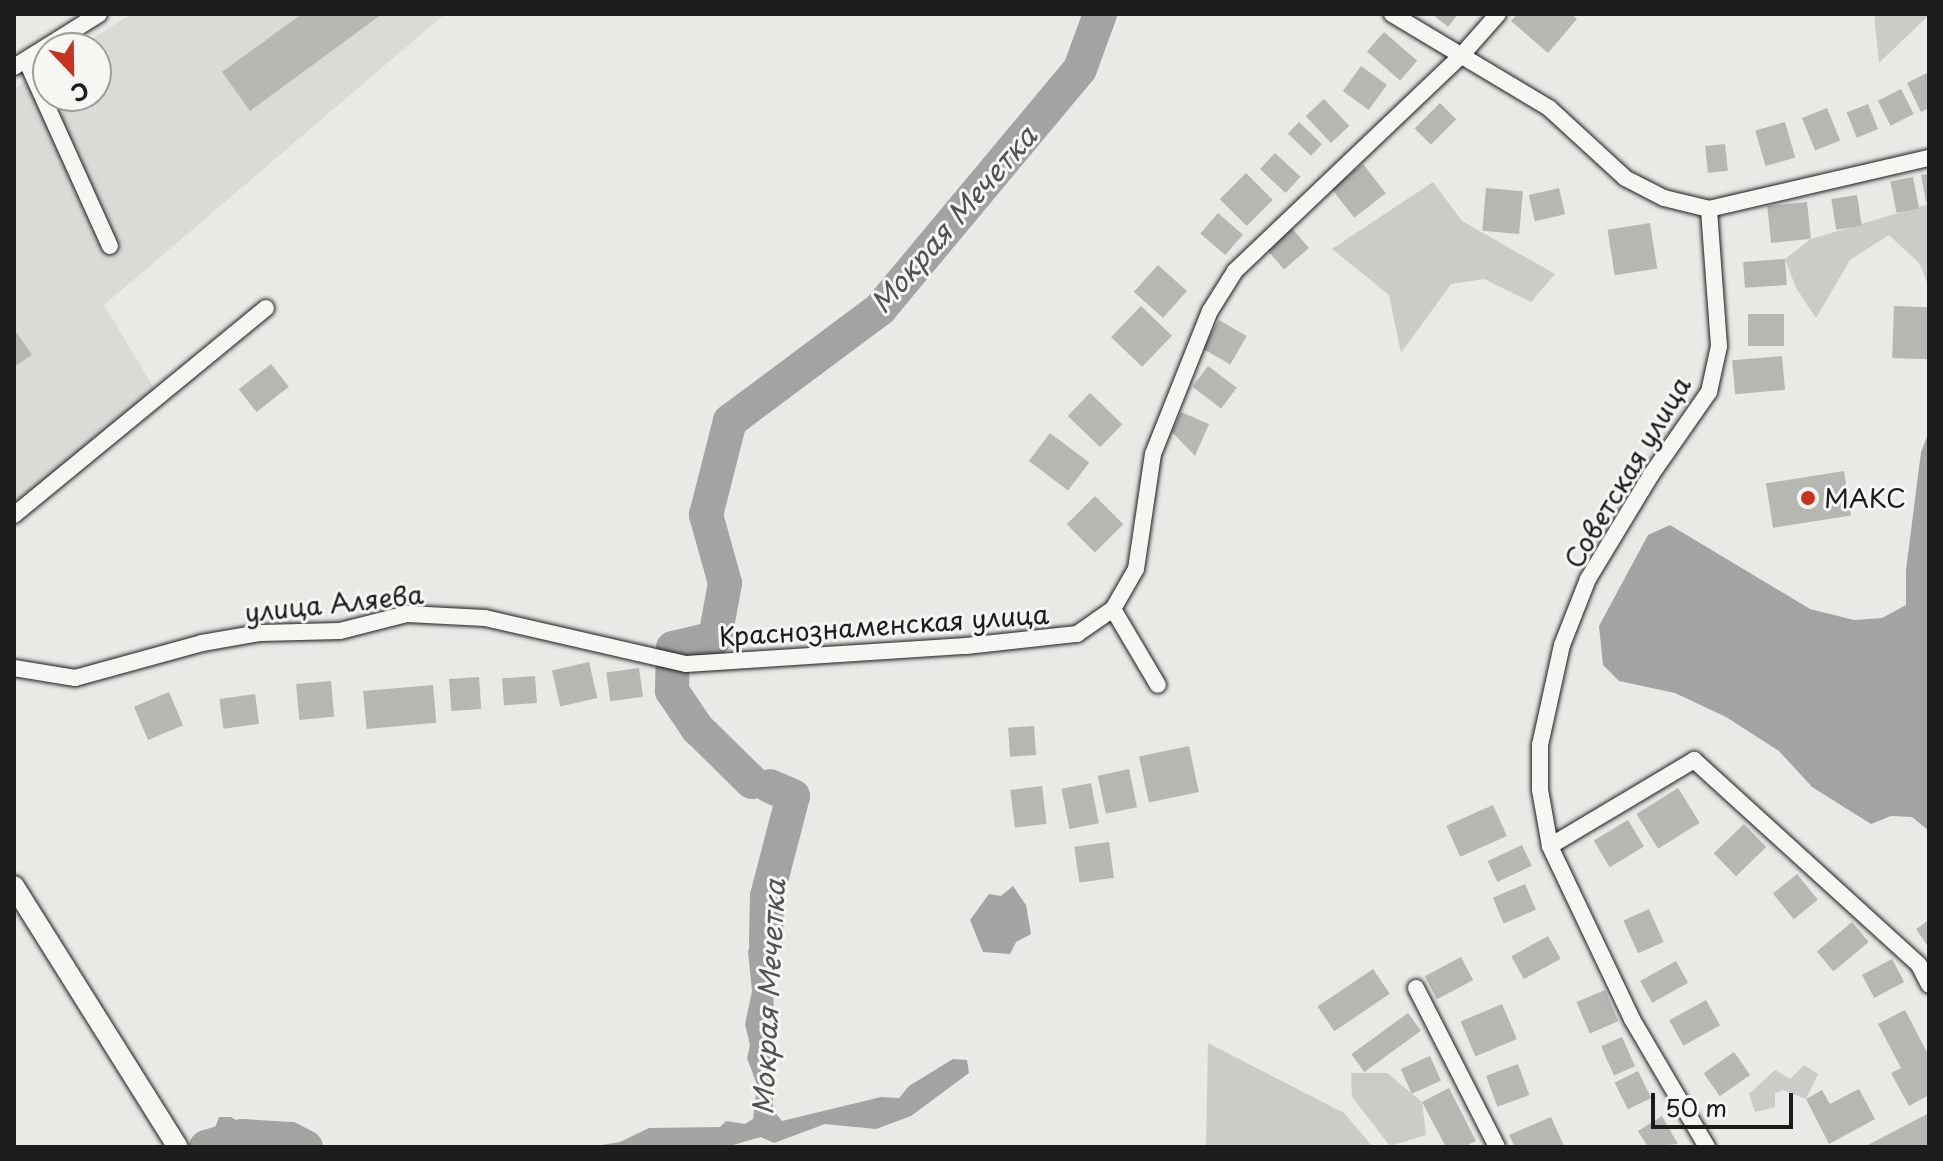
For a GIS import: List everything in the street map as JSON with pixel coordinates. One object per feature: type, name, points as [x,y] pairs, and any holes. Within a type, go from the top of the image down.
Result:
[{"type":"street","points":[[99,14],[20,63],[110,246]]},
{"type":"street","points":[[1392,14],[1549,108],[1625,178],[1664,198],[1709,209],[1929,158]]},
{"type":"street","name":"Краснознаменская улица","points":[[660,660],[686,664],[1039,639],[1077,634],[1113,609],[1136,569],[1153,454],[1210,311],[1235,271],[1460,57],[1498,14]]},
{"type":"street","name":"Советская улица","points":[[1707,1147],[1632,1019],[1550,846],[1540,790],[1540,745],[1562,645],[1617,528],[1709,392],[1719,346],[1709,209]]},
{"type":"street","points":[[14,515],[266,308]]},
{"type":"street","points":[[1113,609],[1158,685]]},
{"type":"street","name":"улица Аляева","points":[[14,668],[75,678],[202,643],[260,633],[340,631],[407,614],[485,618],[660,660]]},
{"type":"street","points":[[1550,846],[1694,760],[1919,965],[1929,985]]},
{"type":"street","points":[[14,886],[178,1147]]},
{"type":"street","points":[[1416,988],[1497,1147]]},
{"type":"shaded area","points":[[131,14],[445,14],[104,305],[160,398],[14,516],[14,89],[32,77],[32,112],[112,112],[112,32],[103,32]]},
{"type":"shaded area","points":[[1874,14],[1929,14],[1929,15],[1879,63]]},
{"type":"shaded area","points":[[1433,182],[1462,221],[1555,274],[1531,302],[1484,279],[1451,284],[1401,353],[1389,295],[1332,249]]},
{"type":"shaded area","points":[[1929,204],[1929,288],[1920,264],[1889,235],[1850,260],[1816,318],[1796,288],[1785,259],[1811,239]]},
{"type":"shaded area","points":[[1208,1043],[1344,1113],[1373,1147],[1206,1147]]},
{"type":"shaded area","points":[[1804,1065],[1818,1074],[1806,1099],[1783,1090],[1775,1093],[1775,1107],[1755,1112],[1749,1094],[1775,1070],[1790,1079]]},
{"type":"shaded area","points":[[1351,1073],[1387,1073],[1422,1102],[1426,1135],[1390,1146],[1352,1097]]},
{"type":"water","points":[[1929,432],[1929,831],[1912,817],[1891,816],[1871,824],[1812,787],[1779,751],[1726,717],[1675,693],[1619,681],[1603,665],[1599,626],[1648,535],[1670,525],[1810,609],[1854,620],[1882,618],[1906,605],[1906,570],[1921,452]]},
{"type":"water","points":[[1013,886],[1026,905],[1031,934],[1016,942],[1010,954],[983,952],[970,920],[989,894],[1001,896]]},
{"type":"water","points":[[763,896],[774,900],[773,1110],[782,1121],[881,1097],[899,1098],[909,1086],[953,1059],[967,1060],[969,1073],[911,1116],[876,1129],[825,1124],[774,1143],[761,1137],[726,1147],[589,1147],[620,1142],[649,1128],[720,1127],[726,1121],[745,1124],[753,1119],[757,1085],[747,1058],[750,1045],[745,1024],[752,991],[748,952]]},
{"type":"water","points":[[219,1117],[231,1117],[256,1133],[251,1147],[203,1147],[197,1138],[215,1128]]},
{"type":"building","points":[[302,14],[382,14],[250,111],[222,72]]},
{"type":"building","points":[[1432,14],[1458,14],[1448,27]]},
{"type":"building","points":[[1517,14],[1571,14],[1577,19],[1548,53],[1511,21]]},
{"type":"building","points":[[1384,32],[1417,61],[1400,80],[1367,52]]},
{"type":"building","points":[[1361,66],[1387,85],[1369,110],[1343,91]]},
{"type":"building","points":[[1927,73],[1929,108],[1921,112],[1907,83]]},
{"type":"building","points":[[1901,89],[1914,114],[1891,126],[1878,101]]},
{"type":"building","points":[[1324,99],[1349,126],[1331,143],[1306,116]]},
{"type":"building","points":[[1440,103],[1456,119],[1431,145],[1415,128]]},
{"type":"building","points":[[1868,104],[1878,129],[1857,138],[1847,113]]},
{"type":"building","points":[[1827,108],[1840,140],[1815,151],[1802,118]]},
{"type":"building","points":[[1299,122],[1322,144],[1311,156],[1288,134]]},
{"type":"building","points":[[1785,122],[1795,158],[1765,166],[1755,131]]},
{"type":"building","points":[[1725,144],[1728,171],[1708,173],[1705,146]]},
{"type":"building","points":[[1275,153],[1301,177],[1286,193],[1260,169]]},
{"type":"building","points":[[1363,164],[1386,193],[1354,218],[1331,189]]},
{"type":"building","points":[[1246,173],[1273,200],[1247,226],[1220,199]]},
{"type":"building","points":[[1929,174],[1929,202],[1926,202],[1921,175]]},
{"type":"building","points":[[1913,177],[1919,208],[1897,213],[1890,181]]},
{"type":"building","points":[[1486,188],[1523,191],[1519,234],[1482,231]]},
{"type":"building","points":[[1559,188],[1565,214],[1535,221],[1529,195]]},
{"type":"building","points":[[1857,195],[1862,226],[1836,230],[1831,199]]},
{"type":"building","points":[[1807,202],[1811,239],[1771,243],[1767,206]]},
{"type":"building","points":[[1218,213],[1243,235],[1225,255],[1200,233]]},
{"type":"building","points":[[1650,223],[1657,268],[1615,275],[1608,230]]},
{"type":"building","points":[[1290,226],[1309,248],[1284,270],[1265,248]]},
{"type":"building","points":[[1785,259],[1787,285],[1745,288],[1743,262]]},
{"type":"building","points":[[1158,265],[1187,291],[1163,318],[1134,292]]},
{"type":"building","points":[[1141,306],[1172,336],[1142,367],[1111,337]]},
{"type":"building","points":[[1894,306],[1929,307],[1927,359],[1892,358]]},
{"type":"building","points":[[1748,314],[1784,314],[1784,346],[1748,346]]},
{"type":"building","points":[[1219,320],[1247,336],[1230,365],[1202,349]]},
{"type":"building","points":[[17,333],[32,355],[14,367],[14,335]]},
{"type":"building","points":[[1782,356],[1785,390],[1735,394],[1732,360]]},
{"type":"building","points":[[271,364],[289,387],[257,412],[239,389]]},
{"type":"building","points":[[1208,366],[1237,388],[1221,408],[1192,387]]},
{"type":"building","points":[[1090,393],[1122,424],[1100,447],[1068,416]]},
{"type":"building","points":[[1181,412],[1209,424],[1195,456],[1172,432]]},
{"type":"building","points":[[1050,433],[1089,462],[1068,490],[1029,461]]},
{"type":"building","name":"МАКС","points":[[1844,471],[1851,515],[1773,528],[1766,483]]},
{"type":"building","points":[[1095,496],[1123,524],[1095,553],[1067,524]]},
{"type":"building","points":[[589,662],[597,698],[560,707],[552,671]]},
{"type":"building","points":[[639,668],[643,697],[610,701],[606,673]]},
{"type":"building","points":[[535,676],[537,703],[504,705],[502,678]]},
{"type":"building","points":[[479,677],[481,709],[451,711],[449,679]]},
{"type":"building","points":[[331,681],[334,717],[299,720],[296,684]]},
{"type":"building","points":[[433,685],[436,723],[367,729],[363,691]]},
{"type":"building","points":[[169,692],[183,725],[148,740],[134,707]]},
{"type":"building","points":[[255,694],[259,724],[224,729],[219,699]]},
{"type":"building","points":[[1034,726],[1036,755],[1010,757],[1008,728]]},
{"type":"building","points":[[1189,746],[1199,792],[1149,803],[1139,757]]},
{"type":"building","points":[[1129,769],[1137,807],[1106,814],[1098,776]]},
{"type":"building","points":[[1091,783],[1099,823],[1069,829],[1062,789]]},
{"type":"building","points":[[1042,786],[1047,824],[1015,828],[1010,790]]},
{"type":"building","points":[[1678,788],[1700,823],[1658,849],[1636,814]]},
{"type":"building","points":[[1493,805],[1507,836],[1460,857],[1446,826]]},
{"type":"building","points":[[1628,820],[1644,847],[1610,867],[1594,841]]},
{"type":"building","points":[[1744,824],[1766,847],[1736,876],[1714,853]]},
{"type":"building","points":[[1109,842],[1114,878],[1079,883],[1074,847]]},
{"type":"building","points":[[1522,845],[1532,866],[1497,882],[1488,861]]},
{"type":"building","points":[[1797,874],[1818,900],[1794,919],[1773,894]]},
{"type":"building","points":[[1525,884],[1536,910],[1504,923],[1493,898]]},
{"type":"building","points":[[1649,909],[1664,942],[1638,953],[1623,920]]},
{"type":"building","points":[[1929,920],[1929,948],[1916,929]]},
{"type":"building","points":[[1852,922],[1869,942],[1833,971],[1817,952]]},
{"type":"building","points":[[1548,936],[1561,959],[1524,979],[1511,956]]},
{"type":"building","points":[[1461,957],[1473,980],[1437,999],[1425,976]]},
{"type":"building","points":[[1892,959],[1904,982],[1874,998],[1862,975]]},
{"type":"building","points":[[1676,961],[1688,983],[1652,1003],[1640,981]]},
{"type":"building","points":[[1373,969],[1390,994],[1334,1031],[1317,1006]]},
{"type":"building","points":[[1605,990],[1618,1021],[1590,1033],[1576,1002]]},
{"type":"building","points":[[1706,1000],[1720,1025],[1683,1046],[1669,1020]]},
{"type":"building","points":[[1502,1004],[1517,1039],[1475,1057],[1461,1022]]},
{"type":"building","points":[[1905,1010],[1929,1056],[1929,1095],[1909,1106],[1891,1073],[1901,1068],[1878,1024]]},
{"type":"building","points":[[1408,1013],[1421,1031],[1364,1072],[1351,1054]]},
{"type":"building","points":[[1622,1037],[1635,1066],[1614,1076],[1601,1046]]},
{"type":"building","points":[[1734,1052],[1750,1075],[1720,1096],[1704,1073]]},
{"type":"building","points":[[1430,1056],[1441,1081],[1412,1094],[1401,1069]]},
{"type":"building","points":[[1518,1064],[1529,1095],[1497,1107],[1486,1076]]},
{"type":"building","points":[[1638,1071],[1651,1098],[1628,1109],[1615,1082]]},
{"type":"building","points":[[1449,1088],[1476,1141],[1464,1147],[1446,1147],[1422,1102]]},
{"type":"building","points":[[1859,1089],[1875,1119],[1829,1144],[1806,1099],[1822,1090],[1830,1104]]},
{"type":"building","points":[[1929,1113],[1929,1147],[1864,1147]]},
{"type":"building","points":[[1662,1116],[1678,1144],[1648,1147],[1638,1131]]},
{"type":"building","points":[[1551,1117],[1564,1146],[1515,1147],[1509,1135]]},
{"type":"waterway","name":"Мокрая Мечетка","points":[[752,782],[697,728],[672,691],[673,648],[715,638],[725,583],[706,515],[730,421],[880,309],[1080,69],[1100,14]]},
{"type":"waterway","name":"Мокрая Мечетка","points":[[766,942],[767,896],[793,796],[770,786]]},
{"type":"waterway","name":"Мокрая Мечетка","points":[[206,1147],[242,1136],[290,1139],[306,1147]]},
{"type":"place","name":"МАКС","points":[[1808,498]]}]
